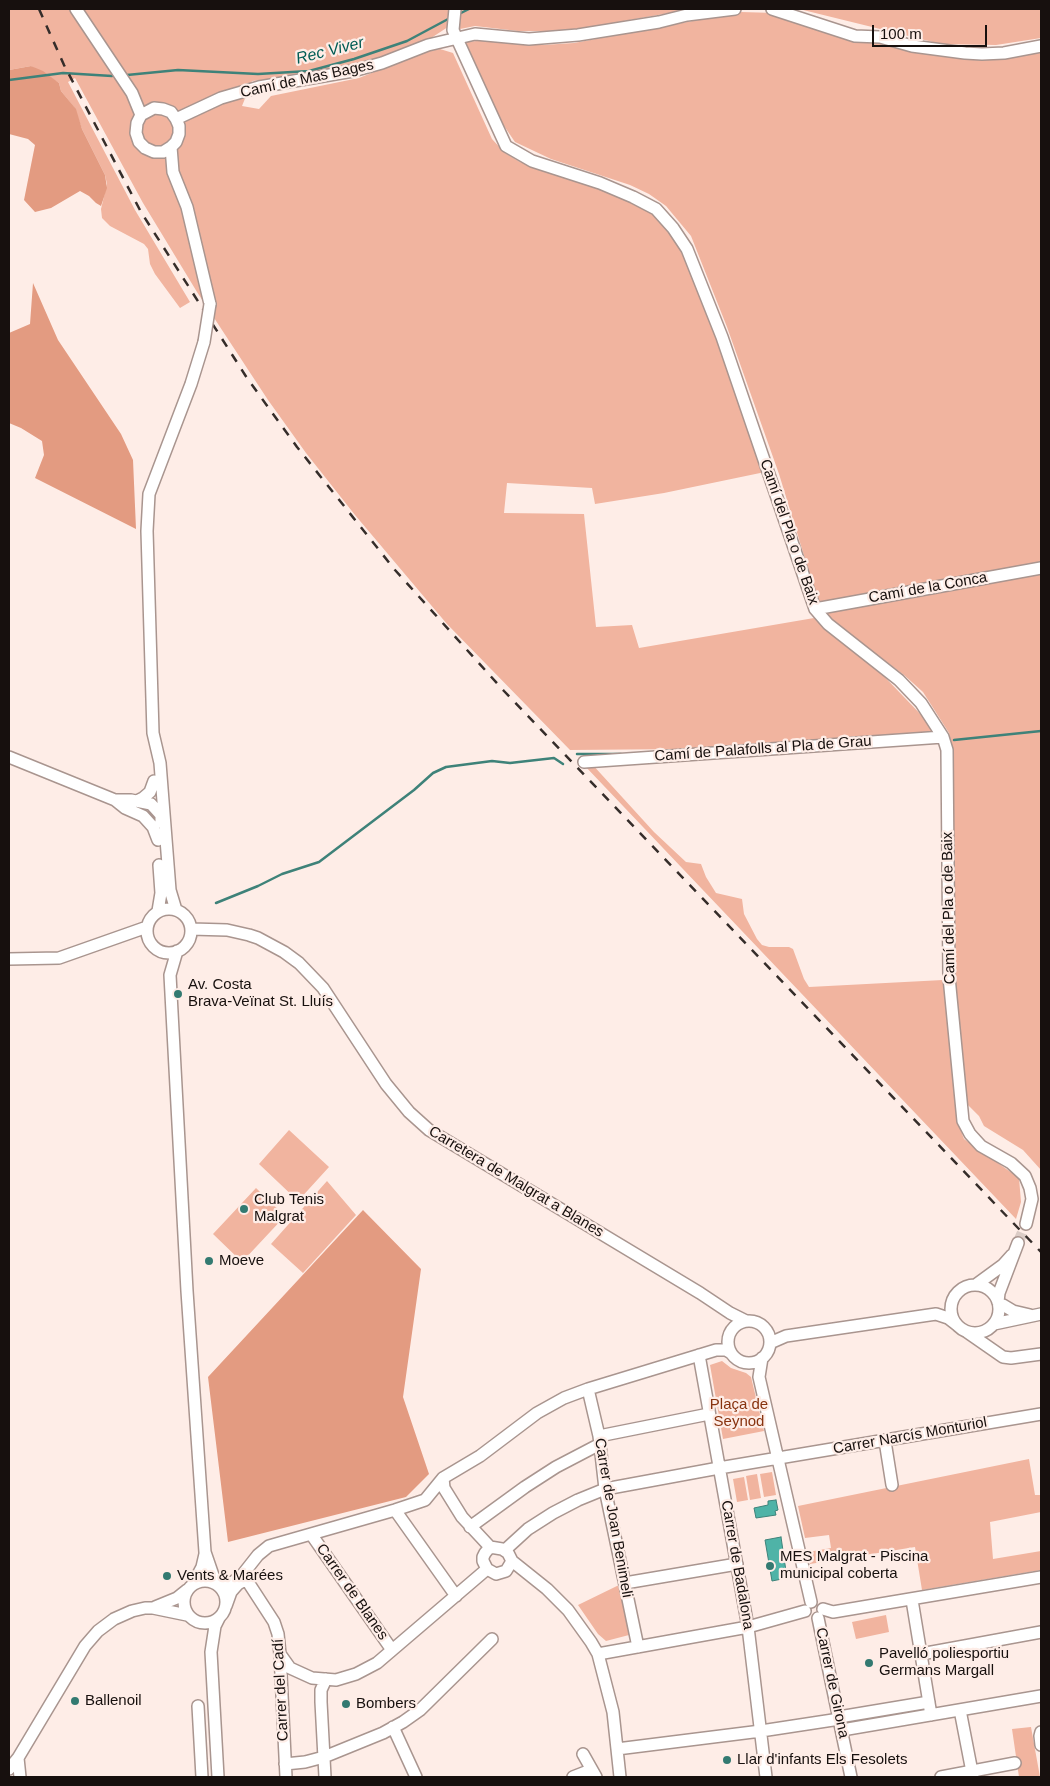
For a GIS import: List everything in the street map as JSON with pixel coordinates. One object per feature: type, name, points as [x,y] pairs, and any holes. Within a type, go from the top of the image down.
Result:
[{"type":"street","points":[[76,9],[132,94],[141,115]]},
{"type":"street","points":[[455,9],[455,34]]},
{"type":"street","name":"Camí de Mas Bages","points":[[176,119],[222,98],[259,87],[353,71],[382,63],[455,34],[529,39],[578,35],[659,22],[687,15],[735,9]]},
{"type":"street","points":[[772,9],[855,36],[880,37],[912,46],[982,54],[1004,53],[1041,46]]},
{"type":"street","name":"Camí del Pla o de Baix","points":[[455,34],[506,146],[532,161],[600,183],[633,197],[656,209],[673,228],[687,249],[722,337],[815,609],[828,624],[899,680],[921,703],[943,737],[947,750],[949,977],[963,1121],[970,1134],[981,1146],[1011,1163],[1025,1176],[1032,1199],[1026,1224]]},
{"type":"street","points":[[132,94],[154,108],[170,112],[179,126],[179,134],[171,148],[163,152],[154,152]]},
{"type":"street","points":[[154,108],[141,115],[137,123],[136,133],[139,142],[145,148],[154,152],[173,172]]},
{"type":"street","points":[[158,911],[161,893],[161,767],[153,724],[147,541],[149,494],[191,384],[204,342],[210,304],[187,207],[173,172],[171,148]]},
{"type":"street","name":"Camí de la Conca","points":[[815,609],[1041,568]]},
{"type":"street","name":"Camí de Palafolls al Pla de Grau","points":[[584,762],[943,737]]},
{"type":"street","points":[[156,748],[153,763],[156,808],[170,890],[176,910]]},
{"type":"street","points":[[9,757],[115,800],[125,808],[143,816],[153,827],[162,843]]},
{"type":"street","points":[[143,816],[153,814],[159,800],[158,779],[161,767]]},
{"type":"street","points":[[137,801],[144,798],[150,792],[154,781]]},
{"type":"street","points":[[115,800],[137,801],[151,804],[156,808]]},
{"type":"street","points":[[167,908],[176,910],[184,914],[189,921],[191,929],[188,942],[177,951],[168,953],[159,951],[152,946],[147,933],[150,918],[158,911],[167,908]]},
{"type":"street","name":"Carretera de Malgrat a Blanes","points":[[191,929],[227,930],[249,934],[284,952],[299,963],[323,988],[386,1084],[409,1112],[429,1130],[746,1321]]},
{"type":"street","points":[[9,959],[59,958],[126,935],[147,933]]},
{"type":"street","points":[[159,951],[170,975]]},
{"type":"street","points":[[177,951],[170,975],[187,1291],[205,1552],[217,1585],[223,1592],[226,1606],[216,1626],[211,1652]]},
{"type":"street","points":[[936,1314],[961,1288],[976,1284],[1003,1266],[1017,1246],[999,1293],[998,1315],[992,1326],[989,1348]]},
{"type":"street","points":[[976,1284],[990,1290],[998,1303],[1013,1311],[1037,1315]]},
{"type":"street","points":[[952,1299],[950,1308],[952,1318],[961,1328],[978,1333],[1000,1322],[1037,1315]]},
{"type":"street","points":[[730,1313],[728,1346],[731,1353]]},
{"type":"street","points":[[770,1343],[786,1336],[936,1314],[948,1318],[998,1355],[1011,1358],[1041,1354]]},
{"type":"street","points":[[716,1350],[737,1324],[746,1321],[758,1323],[767,1331],[786,1336]]},
{"type":"street","points":[[9,1769],[18,1758],[85,1646],[98,1631],[114,1619],[132,1611],[153,1608],[176,1598],[201,1581],[209,1581],[217,1585],[233,1582],[243,1574],[258,1555],[270,1546],[425,1500],[443,1478],[480,1456],[537,1413],[564,1398],[716,1350],[726,1350],[738,1360],[748,1363],[755,1362],[768,1351],[770,1343],[767,1331]]},
{"type":"street","name":"Carrer de Badalona","points":[[699,1355],[748,1627],[762,1731],[766,1777]]},
{"type":"street","name":"Carrer de Girona","points":[[762,1358],[759,1377],[814,1612],[836,1719],[845,1777]]},
{"type":"street","name":"Carrer de Girona","points":[[748,1363],[748,1366],[759,1377]]},
{"type":"street","name":"Carrer de Joan Benimeli","points":[[588,1389],[599,1440],[605,1489],[638,1647]]},
{"type":"street","points":[[470,1527],[525,1487],[599,1440],[709,1414]]},
{"type":"street","name":"Carrer Narcís Monturiol","points":[[505,1550],[528,1529],[553,1513],[605,1489],[1041,1414]]},
{"type":"street","points":[[885,1441],[892,1485]]},
{"type":"street","points":[[443,1478],[444,1488],[470,1527],[490,1547],[505,1550],[512,1561],[547,1589],[568,1610],[591,1642],[598,1654],[614,1712],[620,1777]]},
{"type":"street","points":[[434,1490],[448,1494]]},
{"type":"street","points":[[395,1510],[456,1596]]},
{"type":"street","name":"Carrer de Blanes","points":[[312,1534],[392,1650]]},
{"type":"street","points":[[490,1547],[483,1557],[484,1565],[491,1572],[502,1573],[506,1571],[512,1561]]},
{"type":"street","points":[[187,1615],[184,1607],[184,1598],[202,1566],[205,1552]]},
{"type":"street","points":[[625,1583],[737,1564]]},
{"type":"street","points":[[280,1654],[290,1668],[312,1678],[326,1680],[344,1678],[356,1674],[377,1663],[487,1569]]},
{"type":"street","points":[[598,1654],[748,1627],[814,1612],[833,1612],[912,1600],[1041,1577]]},
{"type":"street","name":"Carrer del Cadí","points":[[226,1606],[231,1592],[243,1580],[248,1582],[274,1622],[278,1634],[280,1654],[286,1777]]},
{"type":"street","points":[[912,1600],[931,1715]]},
{"type":"street","points":[[153,1608],[187,1615],[197,1622],[205,1632],[211,1652],[218,1777]]},
{"type":"street","points":[[197,1622],[205,1624],[219,1618]]},
{"type":"street","points":[[921,1654],[1041,1632]]},
{"type":"street","points":[[285,1764],[305,1762],[324,1757],[393,1727],[420,1710],[492,1639]]},
{"type":"street","points":[[326,1680],[321,1690],[326,1777]]},
{"type":"street","points":[[842,1730],[1041,1696]]},
{"type":"street","points":[[617,1749],[762,1731],[929,1702]]},
{"type":"street","points":[[198,1706],[202,1777]]},
{"type":"street","points":[[960,1710],[972,1774]]},
{"type":"street","name":"Carrer de Girona","points":[[836,1719],[842,1730],[851,1777]]},
{"type":"street","points":[[393,1727],[416,1777]]},
{"type":"street","points":[[1041,1732],[1041,1746]]},
{"type":"street","points":[[573,1777],[594,1774],[583,1754]]},
{"type":"street","points":[[9,1774],[19,1777],[18,1758]]},
{"type":"street","points":[[941,1777],[972,1774],[1015,1763]]},
{"type":"green space","points":[[9,9],[692,9],[567,31],[518,31],[475,26],[460,29],[457,21],[422,44],[378,60],[316,74],[252,81],[242,106],[259,109],[271,96],[359,78],[424,52],[440,49],[453,53],[492,139],[505,153],[520,162],[612,192],[650,210],[670,232],[692,272],[765,472],[664,493],[595,504],[592,488],[507,483],[504,513],[584,514],[596,627],[632,625],[639,648],[814,618],[877,669],[928,722],[935,734],[687,749],[570,750],[447,624],[355,515],[306,453],[268,400],[197,292],[143,203],[75,78],[68,82],[135,210],[190,302],[180,308],[155,274],[150,264],[148,249],[144,244],[110,226],[102,218],[101,209],[107,184],[105,175],[82,129],[74,107],[61,91],[59,83],[31,66],[9,70]]},
{"type":"green space","points":[[799,9],[1041,9],[1041,38],[996,45],[941,44]]},
{"type":"green space","points":[[741,12],[775,13],[812,27],[889,46],[959,58],[1041,53],[1041,1170],[1023,1150],[984,1126],[979,1116],[964,1101],[952,977],[952,748],[949,733],[923,692],[904,675],[843,629],[827,614],[818,601],[779,474],[727,327],[691,236],[666,206],[649,194],[630,185],[551,159],[515,142],[500,120],[464,42],[502,39],[543,45],[574,43]]},
{"type":"green space","points":[[591,763],[654,832],[686,862],[701,864],[706,877],[716,893],[742,899],[744,914],[762,945],[793,949],[804,979],[809,987],[943,980],[957,1120],[964,1139],[1019,1178],[1021,1202],[1016,1219],[584,765]]},
{"type":"green space","points":[[289,1130],[329,1167],[298,1201],[259,1164]]},
{"type":"green space","points":[[327,1181],[356,1215],[303,1273],[271,1244]]},
{"type":"green space","points":[[256,1188],[285,1216],[242,1262],[213,1234]]},
{"type":"green space","name":"Plaça de Seynod","points":[[722,1361],[731,1368],[746,1373],[751,1377],[764,1431],[723,1439],[710,1365]]},
{"type":"green space","points":[[1029,1459],[1035,1495],[1041,1495],[1041,1512],[990,1522],[993,1559],[1041,1551],[1041,1570],[922,1590],[915,1547],[810,1564],[808,1552],[831,1548],[829,1535],[805,1538],[798,1506]]},
{"type":"green space","points":[[772,1472],[776,1495],[764,1497],[760,1474]]},
{"type":"green space","points":[[757,1474],[761,1498],[750,1500],[746,1476]]},
{"type":"green space","points":[[744,1477],[748,1500],[737,1502],[733,1479]]},
{"type":"green space","points":[[619,1585],[629,1635],[606,1641],[598,1634],[578,1605]]},
{"type":"green space","points":[[886,1615],[889,1632],[856,1639],[852,1622]]},
{"type":"green space","points":[[1031,1727],[1040,1777],[1019,1777],[1012,1729]]},
{"type":"shaded area","points":[[31,66],[43,71],[59,83],[61,91],[76,109],[82,129],[105,175],[107,188],[101,206],[80,191],[51,208],[35,212],[24,200],[35,145],[28,139],[9,134],[9,70]]},
{"type":"shaded area","points":[[33,283],[58,340],[121,434],[133,460],[136,529],[35,478],[44,455],[42,441],[9,423],[9,333],[30,324]]},
{"type":"shaded area","points":[[363,1210],[421,1269],[403,1397],[429,1474],[406,1497],[228,1542],[208,1377]]},
{"type":"water","points":[[776,1500],[778,1510],[775,1511],[776,1515],[756,1518],[754,1508],[768,1505],[768,1501]]},
{"type":"water","points":[[781,1537],[787,1578],[772,1581],[765,1540]]},
{"type":"waterway","name":"Rec Viver","points":[[457,15],[469,9]]},
{"type":"waterway","name":"Rec Viver","points":[[127,75],[178,70],[258,74],[309,71],[354,59],[407,41],[450,18]]},
{"type":"waterway","name":"Rec Viver","points":[[9,80],[63,73],[112,76]]},
{"type":"waterway","points":[[954,740],[1041,731]]},
{"type":"waterway","points":[[577,754],[621,754]]},
{"type":"waterway","points":[[216,903],[282,874],[319,862],[414,790],[433,773],[446,767],[492,761],[510,763],[554,758],[563,764]]},
{"type":"tunnel","points":[[1018,1243],[1026,1224]]},
{"type":"railway","points":[[39,9],[64,65],[141,212],[247,378],[297,447],[395,570],[504,691],[1041,1252]]},
{"type":"place","name":"Av. Costa Brava-Veïnat St. Lluís","points":[[178,994]]},
{"type":"place","name":"Club Tenis Malgrat","points":[[244,1209]]},
{"type":"place","name":"Moeve","points":[[209,1261]]},
{"type":"place","name":"MES Malgrat - Piscina municipal coberta","points":[[770,1566]]},
{"type":"place","name":"Vents & Marées","points":[[167,1576]]},
{"type":"place","name":"Pavelló poliesportiu Germans Margall","points":[[869,1663]]},
{"type":"place","name":"Ballenoil","points":[[75,1701]]},
{"type":"place","name":"Bombers","points":[[346,1704]]},
{"type":"place","name":"Llar d'infants Els Fesolets","points":[[727,1760]]}]
